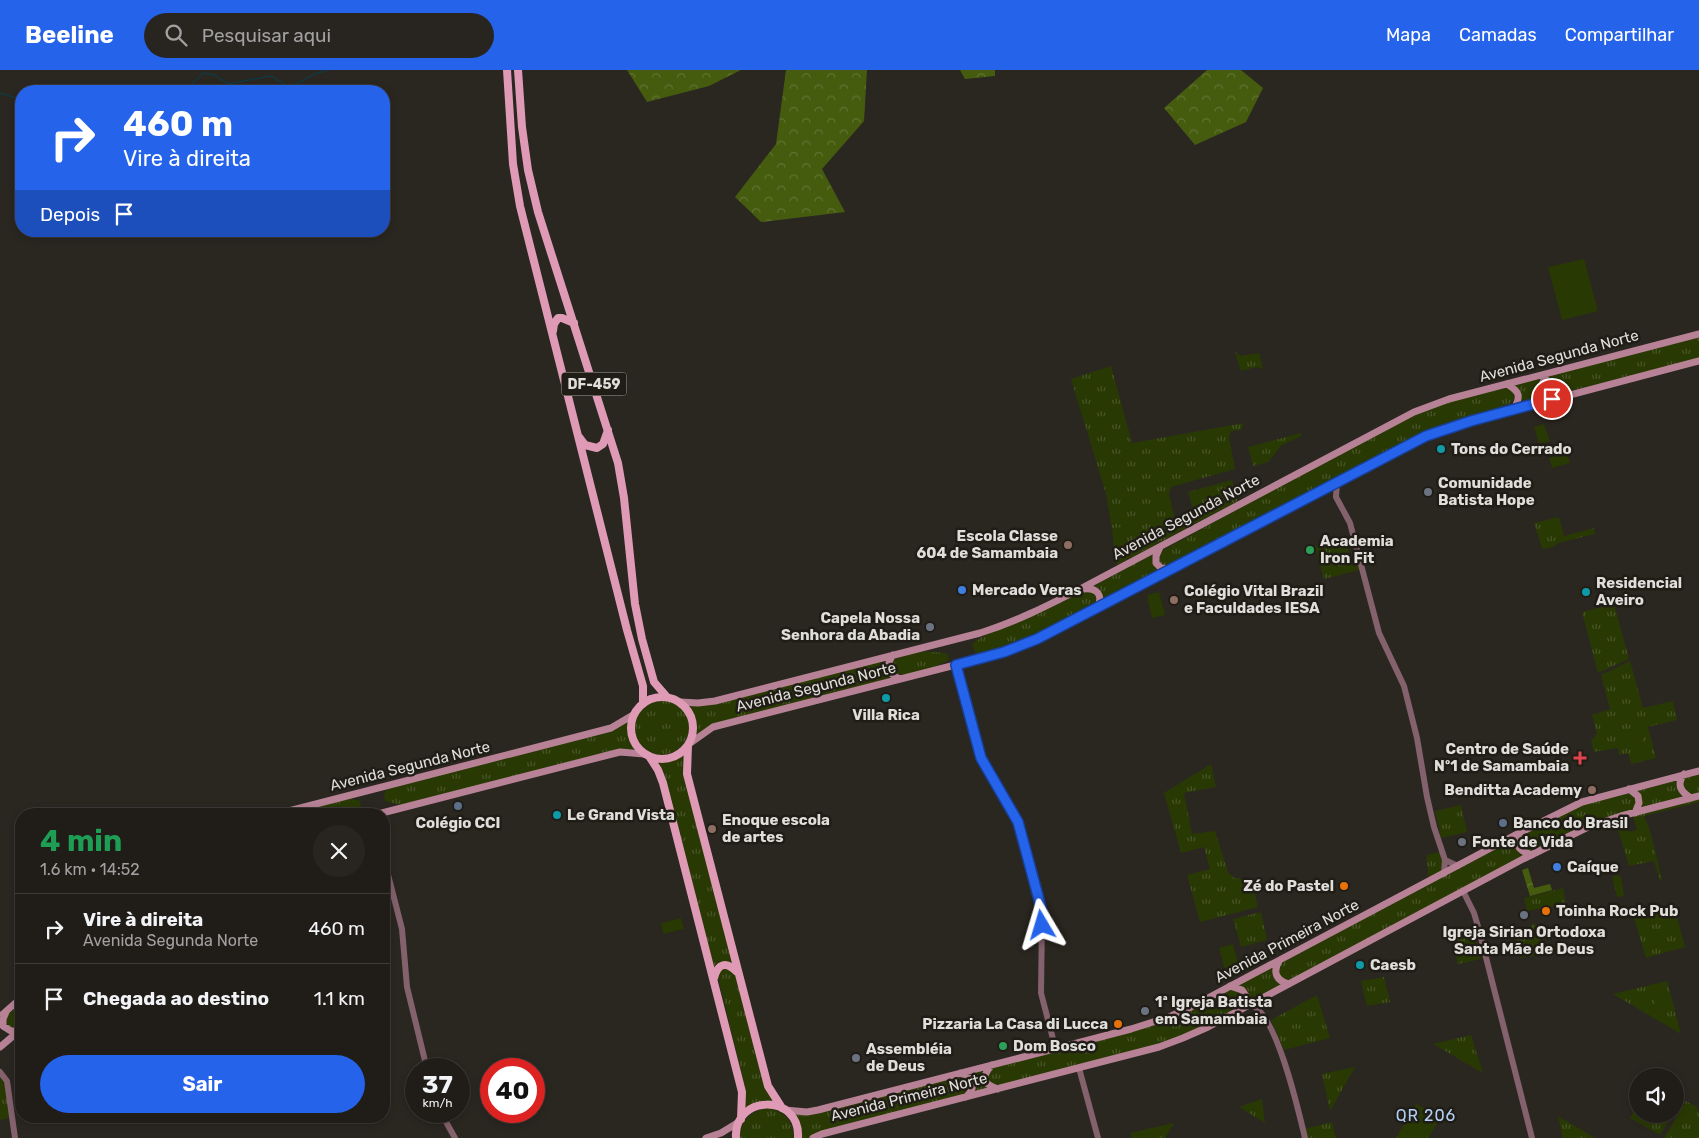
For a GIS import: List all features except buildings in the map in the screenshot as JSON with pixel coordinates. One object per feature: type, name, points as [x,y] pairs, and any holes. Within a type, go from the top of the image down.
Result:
[{"type":"main road","name":"DF-459","points":[[507,70],[510,128],[517,190],[577,436],[643,686],[643,702]]},
{"type":"main road","name":"DF-459","points":[[518,70],[522,127],[528,170],[538,212],[608,429],[622,480],[635,604],[642,640],[654,682],[667,697]]},
{"type":"main road","points":[[552,336],[554,324],[558,318],[574,323]]},
{"type":"main road","name":"Avenida Segunda Norte","points":[[680,702],[698,704],[715,701],[993,629],[1031,614],[1080,590],[1414,412],[1449,399],[1699,334]]},
{"type":"main road","name":"Avenida Segunda Norte","points":[[688,744],[713,727],[900,680],[1023,645],[1097,609],[1426,436],[1514,409],[1699,361]]},
{"type":"main road","points":[[1547,374],[1542,390],[1552,399]]},
{"type":"main road","points":[[1507,384],[1516,389],[1518,394],[1519,398],[1514,409]]},
{"type":"main road","points":[[577,436],[585,445],[597,448],[604,444],[608,429]]},
{"type":"main road","points":[[1160,547],[1156,556],[1156,563],[1161,568],[1172,569]]},
{"type":"main road","points":[[1080,590],[1092,589],[1098,593],[1100,600],[1097,609]]},
{"type":"main road","points":[[894,655],[889,661],[888,670],[890,674],[900,680]]},
{"type":"main road","points":[[390,811],[620,752],[646,755],[659,759],[669,758],[682,752],[692,735],[691,717],[680,702],[658,696],[643,702],[633,715],[630,723],[630,732],[638,748],[646,755],[658,770],[663,783],[714,978],[742,1092],[740,1120],[736,1138]]},
{"type":"main road","name":"Avenida Segunda Norte","points":[[300,808],[610,728],[633,715]]},
{"type":"main road","points":[[688,744],[688,774],[768,1086],[784,1109],[792,1116],[796,1124],[798,1138]]},
{"type":"main road","name":"Avenida Primeira Norte","points":[[784,1109],[807,1112],[818,1110],[1131,1029],[1169,1017],[1279,961],[1519,833],[1582,802],[1699,771]]},
{"type":"main road","points":[[1684,774],[1680,786],[1683,792],[1691,798]]},
{"type":"main road","points":[[1629,789],[1636,793],[1638,799],[1639,803],[1635,812]]},
{"type":"main road","name":"Avenida Primeira Norte","points":[[813,1138],[822,1134],[1159,1047],[1178,1040],[1250,1005],[1588,827],[1635,812],[1699,796]]},
{"type":"main road","points":[[1519,833],[1518,847],[1522,852],[1532,855]]},
{"type":"main road","points":[[1279,961],[1276,967],[1276,976],[1280,981],[1289,984]]},
{"type":"main road","points":[[714,978],[718,968],[723,965],[731,966],[738,973]]},
{"type":"main road","points":[[1230,986],[1242,990],[1246,996],[1241,1009]]},
{"type":"main road","points":[[15,1003],[3,1014],[2,1022],[5,1028],[11,1032],[15,1031]]},
{"type":"main road","points":[[0,1047],[15,1034]]},
{"type":"main road","points":[[992,1065],[985,1073],[985,1079],[988,1085],[998,1089]]},
{"type":"main road","points":[[961,1072],[973,1083],[972,1090],[966,1097]]},
{"type":"main road","points":[[706,1138],[721,1133],[755,1107],[770,1104],[784,1109]]},
{"type":"street","points":[[1336,497],[1337,482]]},
{"type":"street","points":[[1324,489],[1336,497],[1350,523],[1379,633],[1404,686],[1414,723],[1434,827],[1445,860],[1444,874]]},
{"type":"street","points":[[956,665],[981,758],[1018,822],[1038,896],[1042,918],[1041,993],[1053,1039],[1051,1046],[1047,1050]]},
{"type":"street","points":[[1445,860],[1458,866]]},
{"type":"street","points":[[390,883],[402,930],[407,986],[424,1058]]},
{"type":"street","points":[[1463,892],[1474,913],[1479,930],[1532,1138]]},
{"type":"street","points":[[1262,998],[1264,1014],[1286,1064],[1305,1138]]},
{"type":"street","points":[[1250,1005],[1255,1006],[1264,1014]]},
{"type":"street","points":[[1053,1039],[1061,1046]]},
{"type":"street","points":[[1079,1068],[1098,1138]]},
{"type":"street","points":[[0,1072],[7,1082],[15,1138]]},
{"type":"street","points":[[447,1123],[455,1138]]},
{"type":"green space","points":[[627,70],[741,70],[709,86],[647,102]]},
{"type":"green space","points":[[786,70],[867,70],[864,121],[822,169],[845,212],[761,222],[735,197],[776,144]]},
{"type":"green space","points":[[960,70],[995,70],[995,76],[965,79]]},
{"type":"green space","points":[[1207,70],[1241,70],[1263,88],[1246,122],[1195,145],[1164,108]]},
{"type":"green space","points":[[1584,259],[1598,311],[1562,320],[1548,267]]},
{"type":"green space","points":[[1699,336],[1699,359],[1552,394],[1546,391],[1543,382],[1548,375]]},
{"type":"green space","points":[[1235,352],[1241,356],[1259,353],[1263,369],[1257,367],[1241,371]]},
{"type":"green space","points":[[1111,366],[1132,443],[1244,423],[1241,430],[1231,431],[1229,437],[1235,469],[1171,487],[1169,494],[1175,520],[1192,520],[1194,513],[1188,492],[1232,480],[1238,501],[1117,565],[1114,549],[1124,547],[1122,528],[1112,528],[1106,494],[1071,379]]},
{"type":"green space","points":[[1541,377],[1539,388],[1545,398],[1519,405],[1521,394],[1514,385]]},
{"type":"green space","points":[[1506,388],[1515,393],[1511,403],[1419,435],[1172,565],[1162,565],[1158,557],[1161,551],[1415,413],[1450,400]]},
{"type":"green space","points":[[1544,424],[1550,441],[1539,444],[1534,427]]},
{"type":"green space","points":[[1301,433],[1302,436],[1282,445],[1268,462],[1253,466],[1248,447]]},
{"type":"green space","points":[[1567,454],[1570,463],[1552,468],[1549,458]]},
{"type":"green space","points":[[1559,517],[1564,536],[1594,528],[1595,534],[1542,549],[1534,523]]},
{"type":"green space","points":[[1123,527],[1125,548],[1114,549],[1112,528]]},
{"type":"green space","points":[[1345,538],[1353,566],[1358,565],[1359,570],[1324,579],[1315,546]]},
{"type":"green space","points":[[1153,553],[1152,560],[1156,569],[1162,571],[1100,606],[1102,598],[1100,588],[1092,587]]},
{"type":"green space","points":[[1091,591],[1099,599],[1094,606],[1029,640],[1003,650],[976,655],[972,644],[983,636],[1084,592]]},
{"type":"green space","points":[[1159,592],[1165,615],[1152,618],[1147,595]]},
{"type":"green space","points":[[1614,604],[1629,659],[1598,673],[1582,612]]},
{"type":"green space","points":[[919,651],[947,653],[949,660],[915,673],[901,675],[894,674],[890,670],[890,661]]},
{"type":"green space","points":[[887,658],[884,663],[884,671],[893,677],[719,724],[694,737],[695,724],[687,704],[697,705]]},
{"type":"green space","points":[[1630,661],[1643,708],[1673,701],[1677,720],[1648,727],[1656,758],[1631,764],[1628,753],[1619,755],[1618,748],[1594,752],[1591,741],[1597,734],[1592,715],[1610,709],[1601,675]]},
{"type":"green space","points":[[661,699],[676,704],[684,712],[689,727],[684,742],[676,750],[661,755],[646,750],[638,742],[633,727],[638,712],[646,704]]},
{"type":"green space","points":[[628,719],[628,735],[635,749],[617,750],[401,805],[385,801],[384,796],[387,787],[477,765]]},
{"type":"green space","points":[[1642,736],[1646,753],[1636,756],[1631,738]]},
{"type":"green space","points":[[685,752],[735,967],[715,971],[676,818],[661,772],[653,761],[670,760]]},
{"type":"green space","points":[[1211,764],[1216,787],[1184,793],[1192,834],[1215,831],[1228,872],[1234,878],[1251,880],[1258,907],[1200,922],[1187,875],[1210,869],[1204,847],[1181,853],[1164,793]]},
{"type":"green space","points":[[1699,769],[1699,793],[1588,824],[1197,1031],[1136,1051],[822,1132],[809,1138],[801,1138],[801,1131],[794,1114],[1158,1023],[1582,802]]},
{"type":"green space","points":[[348,798],[360,801],[361,808],[310,808]]},
{"type":"green space","points":[[1699,799],[1699,802],[1644,816],[1650,830],[1662,880],[1660,880],[1654,861],[1629,866],[1615,820],[1625,818],[1629,832],[1637,830],[1633,816]]},
{"type":"green space","points":[[1461,805],[1467,832],[1441,838],[1435,811]]},
{"type":"green space","points":[[1440,852],[1444,865],[1441,872],[1429,879],[1426,855]]},
{"type":"green space","points":[[1528,868],[1534,888],[1550,884],[1552,890],[1530,896],[1522,870]]},
{"type":"green space","points":[[1617,875],[1621,877],[1624,896],[1617,897],[1612,877]]},
{"type":"green space","points":[[1563,888],[1566,904],[1527,911],[1524,898]]},
{"type":"green space","points":[[1675,909],[1685,947],[1646,958],[1634,918]]},
{"type":"green space","points":[[1261,912],[1267,940],[1241,947],[1233,919]]},
{"type":"green space","points":[[681,918],[684,929],[663,934],[661,923]]},
{"type":"green space","points":[[1255,920],[1258,934],[1240,939],[1236,925]]},
{"type":"green space","points":[[1534,924],[1537,926],[1544,954],[1520,958],[1514,935]]},
{"type":"green space","points":[[1475,934],[1481,959],[1458,964],[1452,939]]},
{"type":"green space","points":[[1233,944],[1240,970],[1226,974],[1219,948]]},
{"type":"green space","points":[[729,967],[735,974],[776,1102],[766,1101],[744,1110],[746,1091],[718,977],[719,970]]},
{"type":"green space","points":[[1384,977],[1390,1002],[1367,1006],[1361,981]]},
{"type":"green space","points":[[1667,981],[1681,1034],[1613,994]]},
{"type":"green space","points":[[1663,988],[1668,1008],[1657,1010],[1652,991]]},
{"type":"green space","points":[[1317,995],[1330,1038],[1284,1050],[1271,1020]]},
{"type":"green space","points":[[15,1009],[15,1026],[12,1028],[7,1025],[6,1016]]},
{"type":"green space","points":[[1471,1035],[1483,1073],[1433,1044]]},
{"type":"green space","points":[[1355,1067],[1330,1111],[1322,1074]]},
{"type":"green space","points":[[0,1076],[5,1083],[9,1118],[0,1120]]},
{"type":"green space","points":[[1262,1099],[1265,1123],[1239,1107]]},
{"type":"green space","points":[[1686,1101],[1697,1107],[1699,1138],[1664,1138],[1673,1123],[1684,1123],[1684,1104]]},
{"type":"green space","points":[[1416,1104],[1440,1118],[1428,1138],[1396,1138]]},
{"type":"green space","points":[[768,1108],[774,1109],[787,1118],[794,1132],[794,1138],[740,1138],[744,1121],[756,1111]]},
{"type":"green space","points":[[1412,1114],[1432,1125],[1424,1138],[1399,1138]]},
{"type":"green space","points":[[1558,1116],[1595,1138],[1563,1138]]},
{"type":"green space","points":[[1332,1122],[1336,1138],[1307,1138],[1304,1129]]},
{"type":"green space","points":[[1174,1123],[1165,1138],[1132,1138],[1130,1133]]},
{"type":"green space","points":[[1639,1123],[1667,1123],[1660,1135]]},
{"type":"waterway","points":[[294,85],[315,74],[328,70]]},
{"type":"waterway","points":[[191,85],[203,73],[215,75],[228,84],[271,76],[287,85]]},
{"type":"waterway","points":[[0,93],[15,98]]},
{"type":"place","name":"Tons do Cerrado","points":[[1441,449]]},
{"type":"place","name":"Comunidade Batista Hope","points":[[1428,492]]},
{"type":"place","name":"Escola Classe 604 de Samambaia","points":[[1068,545]]},
{"type":"place","name":"Academia Iron Fit","points":[[1310,550]]},
{"type":"place","name":"Mercado Veras","points":[[962,590]]},
{"type":"place","name":"Residencial Aveiro","points":[[1586,592]]},
{"type":"place","name":"Colégio Vital Brazil e Faculdades IESA","points":[[1174,600]]},
{"type":"place","name":"Capela Nossa Senhora da Abadia","points":[[930,627]]},
{"type":"place","name":"Villa Rica","points":[[886,698]]},
{"type":"place","name":"Centro de Saúde Nº1 de Samambaia","points":[[1580,758]]},
{"type":"place","name":"Benditta Academy","points":[[1592,790]]},
{"type":"place","name":"Colégio CCI","points":[[458,806]]},
{"type":"place","name":"Le Grand Vista","points":[[557,815]]},
{"type":"place","name":"Banco do Brasil","points":[[1503,823]]},
{"type":"place","name":"Enoque escola de artes","points":[[712,829]]},
{"type":"place","name":"Fonte de Vida","points":[[1462,842]]},
{"type":"place","name":"Caíque","points":[[1557,867]]},
{"type":"place","name":"Zé do Pastel","points":[[1344,886]]},
{"type":"place","name":"Toinha Rock Pub","points":[[1546,911]]},
{"type":"place","name":"Igreja Sirian Ortodoxa Santa Mãe de Deus","points":[[1524,915]]},
{"type":"place","name":"Caesb","points":[[1360,965]]},
{"type":"place","name":"1ª Igreja Batista em Samambaia","points":[[1145,1011]]},
{"type":"place","name":"Pizzaria La Casa di Lucca","points":[[1118,1024]]},
{"type":"place","name":"Dom Bosco","points":[[1003,1046]]},
{"type":"place","name":"Assembléia de Deus","points":[[856,1058]]},
{"type":"district","name":"QR 206","points":[[1426,1115]]},
{"type":"route","points":[[1042,925],[1042,912],[1018,822],[981,758],[956,665],[1004,652],[1037,639],[1426,436],[1440,430],[1552,399]]}]
